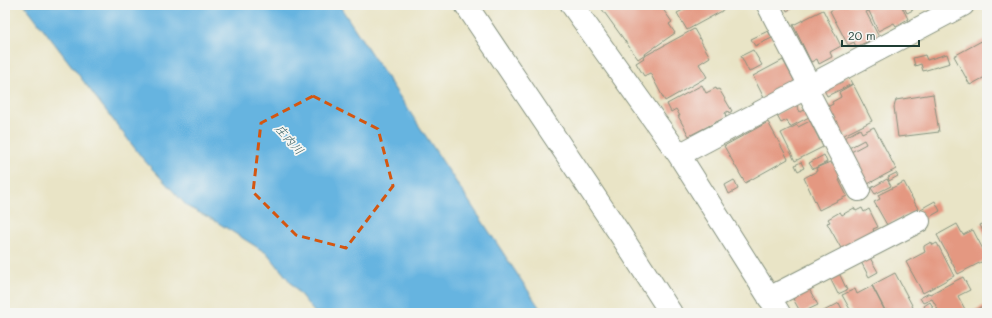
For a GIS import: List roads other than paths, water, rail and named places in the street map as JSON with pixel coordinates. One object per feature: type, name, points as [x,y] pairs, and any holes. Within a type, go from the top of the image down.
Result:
[{"type":"street","points":[[466,5],[671,313]]},
{"type":"street","points":[[572,5],[679,155],[774,306],[919,221]]},
{"type":"street","points":[[768,5],[860,190]]},
{"type":"street","points":[[679,155],[963,5]]},
{"type":"water","name":"庄内川","points":[[25,5],[339,5],[543,313],[315,313],[268,254],[212,219],[188,207],[143,159]]}]
